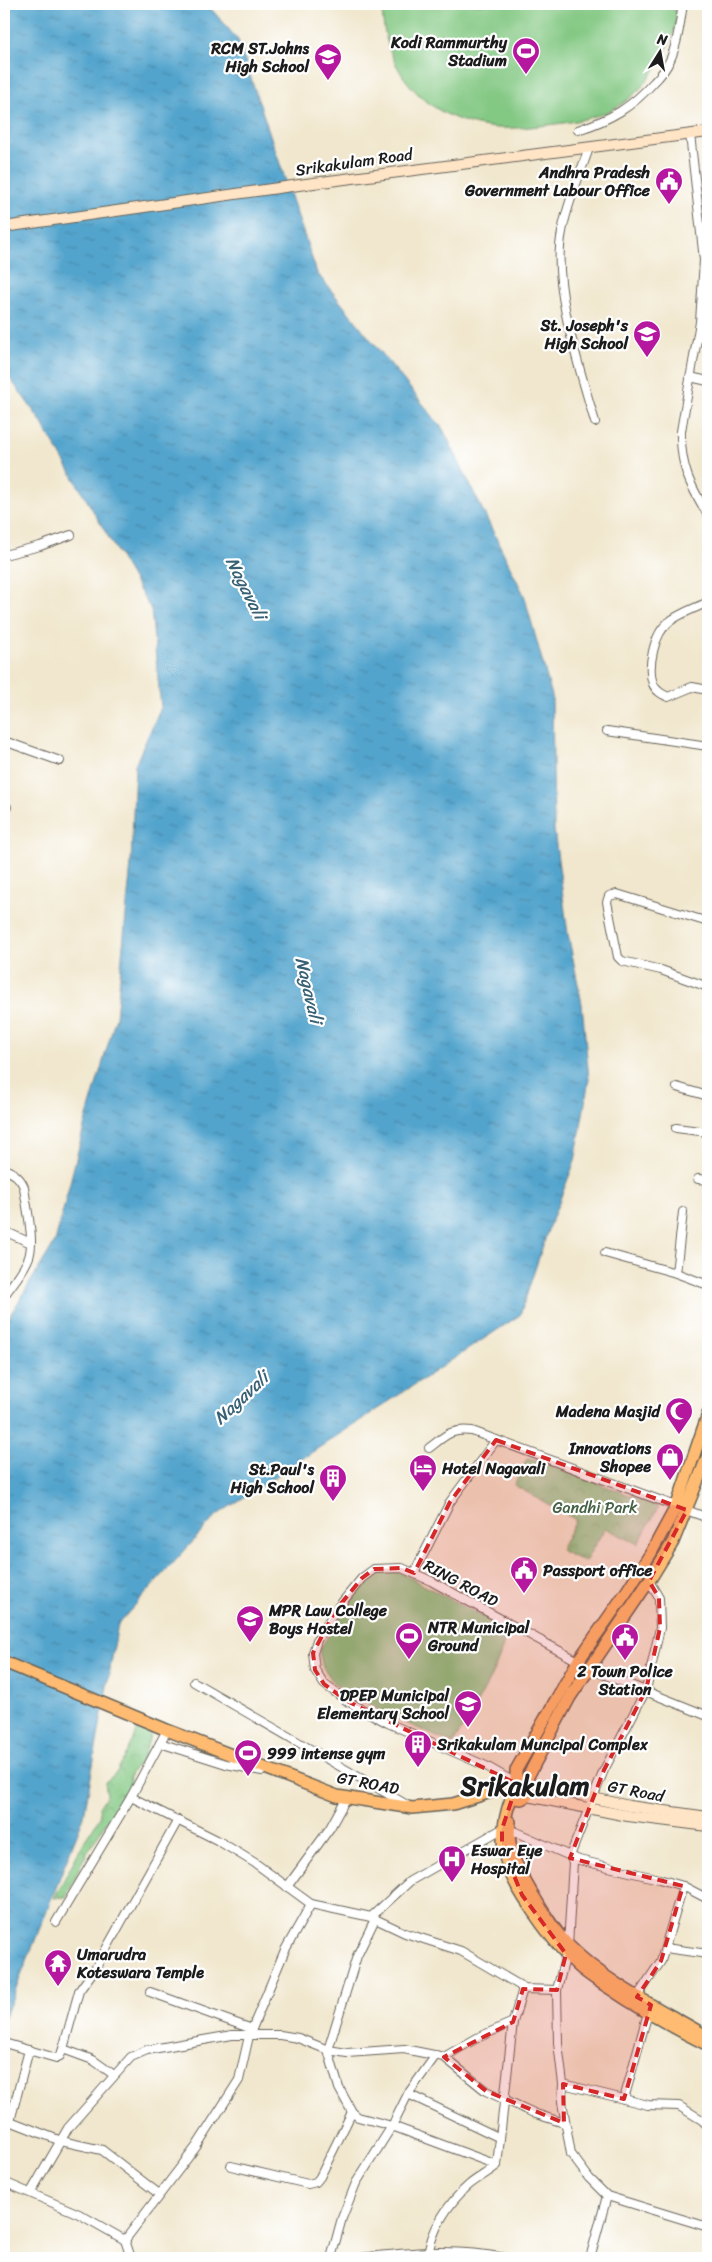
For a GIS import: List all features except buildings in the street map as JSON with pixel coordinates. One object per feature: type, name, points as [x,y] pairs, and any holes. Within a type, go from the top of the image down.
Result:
[{"type":"main road","name":"Srikakulam Road","points":[[4,227],[535,153],[589,148],[708,132]]},
{"type":"main road","points":[[708,1414],[673,1542],[649,1581],[570,1696],[518,1789],[505,1829],[502,1846],[516,1885],[552,1938],[637,1997],[649,2009],[708,2037]]},
{"type":"main road","points":[[518,1789],[516,1770],[578,1661],[682,1508],[708,1455]]},
{"type":"main road","name":"GT ROAD","points":[[4,1662],[167,1730],[337,1796],[412,1808],[453,1804],[518,1789]]},
{"type":"main road","name":"GT Road","points":[[518,1789],[549,1788],[629,1806],[708,1817]]},
{"type":"main road","points":[[518,1789],[590,1809],[708,1826]]},
{"type":"main road","points":[[567,1950],[587,1974],[708,2045]]},
{"type":"street","points":[[578,130],[622,112],[640,98],[658,78],[670,60],[683,4]]},
{"type":"street","points":[[690,134],[706,260],[704,323],[690,377],[681,432],[682,462],[689,482],[708,515]]},
{"type":"street","points":[[589,148],[562,232],[560,270],[569,330],[595,422]]},
{"type":"street","points":[[690,377],[708,381]]},
{"type":"street","points":[[4,555],[40,546],[71,535]]},
{"type":"street","points":[[708,602],[668,622],[658,639],[652,661],[651,674],[654,686],[661,694],[668,697],[692,688],[708,690]]},
{"type":"street","points":[[607,731],[708,746]]},
{"type":"street","points":[[4,741],[60,761]]},
{"type":"street","points":[[708,922],[617,894],[610,896],[607,902],[618,958],[622,961],[661,970],[708,987]]},
{"type":"street","points":[[677,1087],[708,1096]]},
{"type":"street","points":[[676,1128],[708,1132]]},
{"type":"street","points":[[4,1169],[17,1176],[24,1187],[31,1243],[29,1256],[24,1267],[4,1296]]},
{"type":"street","points":[[698,1179],[708,1180]]},
{"type":"street","points":[[676,1273],[682,1212]]},
{"type":"street","points":[[4,1231],[31,1243]]},
{"type":"street","points":[[605,1253],[676,1273],[708,1285]]},
{"type":"street","points":[[429,1448],[450,1432],[460,1430],[472,1431],[708,1518]]},
{"type":"street","points":[[414,1573],[442,1515],[496,1440]]},
{"type":"street","name":"RING ROAD","points":[[518,1789],[486,1766],[388,1724],[347,1701],[324,1684],[315,1670],[313,1653],[317,1640],[335,1611],[362,1578],[374,1569],[402,1568],[578,1661]]},
{"type":"street","points":[[570,1856],[604,1770],[646,1690],[660,1628],[659,1598],[649,1581]]},
{"type":"street","points":[[588,1668],[708,1716]]},
{"type":"street","points":[[194,1682],[412,1808]]},
{"type":"street","points":[[56,1922],[131,1797],[167,1730]]},
{"type":"street","points":[[160,1743],[226,1764],[278,1773]]},
{"type":"street","points":[[131,1797],[217,1840],[311,1904],[373,1918],[405,1933],[460,1951],[523,1989],[557,1990]]},
{"type":"street","points":[[287,1887],[330,1828],[347,1797]]},
{"type":"street","points":[[4,2044],[56,2058],[60,2056],[82,1984],[95,1969],[178,1820]]},
{"type":"street","points":[[496,2164],[392,2126],[364,2119],[352,2112],[339,2088],[328,2050],[357,1956],[373,1918],[410,1881],[505,1829],[570,1856],[683,1886],[708,1899]]},
{"type":"street","points":[[570,1856],[574,1862],[567,1950],[557,1990],[558,2043],[563,2084],[562,2102],[564,2124],[571,2154],[589,2178],[607,2196],[708,2227]]},
{"type":"street","points":[[637,1997],[661,1961],[683,1886]]},
{"type":"street","points":[[125,2240],[196,2147],[235,2086],[242,2072],[251,2032],[286,1950],[311,1904]]},
{"type":"street","points":[[666,1948],[708,1954]]},
{"type":"street","points":[[428,2255],[434,2230],[445,2213],[468,2186],[496,2164],[513,2022],[523,1989]]},
{"type":"street","points":[[150,1992],[251,2032]]},
{"type":"street","points":[[624,2099],[649,2009]]},
{"type":"street","points":[[331,2258],[342,2218],[356,2183],[392,2126],[408,2094],[440,2056],[513,2022]]},
{"type":"street","points":[[31,2192],[68,2128],[131,2057],[147,2050],[218,2036],[251,2032],[298,2038],[328,2050],[347,2053],[404,2049],[440,2056],[477,2085],[536,2114],[564,2124]]},
{"type":"street","points":[[63,2049],[93,2060],[114,2075]]},
{"type":"street","points":[[29,2050],[7,2122],[60,2141],[102,2150],[159,2194]]},
{"type":"street","points":[[563,2084],[648,2105],[678,2106],[702,2120],[708,2126]]},
{"type":"street","points":[[408,2094],[500,2138]]},
{"type":"street","points":[[231,2166],[308,2184],[316,2182],[352,2112]]},
{"type":"street","points":[[4,2182],[79,2214],[125,2240],[131,2258]]},
{"type":"street","points":[[590,2258],[607,2196]]},
{"type":"street","points":[[361,2258],[472,2252],[506,2258]]},
{"type":"highlighted area","points":[[496,1440],[687,1510],[649,1581],[659,1598],[660,1628],[646,1690],[604,1770],[570,1858],[683,1886],[661,1961],[637,1997],[651,2005],[624,2099],[563,2084],[564,2123],[486,2091],[444,2057],[513,2022],[523,1989],[557,1990],[566,1954],[522,1895],[502,1846],[502,1829],[517,1784],[347,1701],[324,1684],[315,1670],[313,1653],[335,1611],[362,1578],[374,1569],[402,1568],[414,1573],[450,1502]]},
{"type":"green space","name":"Kodi Rammurthy Stadium","points":[[382,4],[674,4],[676,20],[669,43],[657,66],[642,86],[617,107],[578,121],[529,127],[498,128],[473,124],[451,116],[431,105],[414,90],[390,52],[384,29]]},
{"type":"green space","name":"Gandhi Park","points":[[527,1459],[541,1462],[659,1506],[638,1544],[605,1528],[585,1562],[560,1550],[576,1520],[514,1485]]},
{"type":"green space","name":"NTR Municipal Ground","points":[[381,1571],[399,1572],[491,1621],[505,1632],[499,1658],[493,1673],[453,1744],[386,1714],[335,1685],[323,1668],[319,1651],[332,1629],[362,1587]]},
{"type":"green space","points":[[138,1729],[151,1733],[141,1761],[131,1773],[131,1785],[124,1801],[121,1801],[114,1815],[107,1820],[82,1862],[66,1897],[54,1898],[85,1840],[100,1817],[99,1807],[107,1795],[105,1782],[117,1772]]},
{"type":"water","name":"Nagavali","points":[[4,4],[207,4],[238,40],[317,273],[443,429],[524,595],[552,696],[554,830],[568,934],[582,1004],[589,1079],[575,1161],[548,1230],[520,1315],[217,1515],[118,1624],[84,1816],[4,2019],[4,1325],[55,1242],[85,1123],[116,1017],[131,864],[135,765],[161,707],[151,610],[40,420],[4,370]]},
{"type":"place","name":"Kodi Rammurthy Stadium","points":[[526,75]]},
{"type":"place","name":"RCM ST.Johns High School","points":[[328,81]]},
{"type":"place","name":"Andhra Pradesh Government Labour Office","points":[[669,205]]},
{"type":"place","name":"St. Joseph's High School","points":[[647,358]]},
{"type":"place","name":"Madena Masjid","points":[[679,1435]]},
{"type":"place","name":"Innovations Shopee","points":[[670,1481]]},
{"type":"place","name":"Hotel Nagavali","points":[[423,1492]]},
{"type":"place","name":"St.Paul's High School","points":[[333,1502]]},
{"type":"place","name":"Passport office","points":[[524,1594]]},
{"type":"place","name":"MPR Law College Boys Hostel","points":[[250,1643]]},
{"type":"place","name":"NTR Municipal Ground","points":[[409,1660]]},
{"type":"place","name":"2 Town Police Station","points":[[625,1661]]},
{"type":"place","name":"DPEP Municipal Elementary School","points":[[468,1728]]},
{"type":"place","name":"Srikakulam Muncipal Complex","points":[[418,1768]]},
{"type":"place","name":"999 intense gym","points":[[248,1777]]},
{"type":"place","name":"Eswar Eye Hospital","points":[[452,1883]]},
{"type":"place","name":"Umarudra Koteswara Temple","points":[[58,1987]]},
{"type":"district","name":"Srikakulam","points":[[525,1786]]}]
